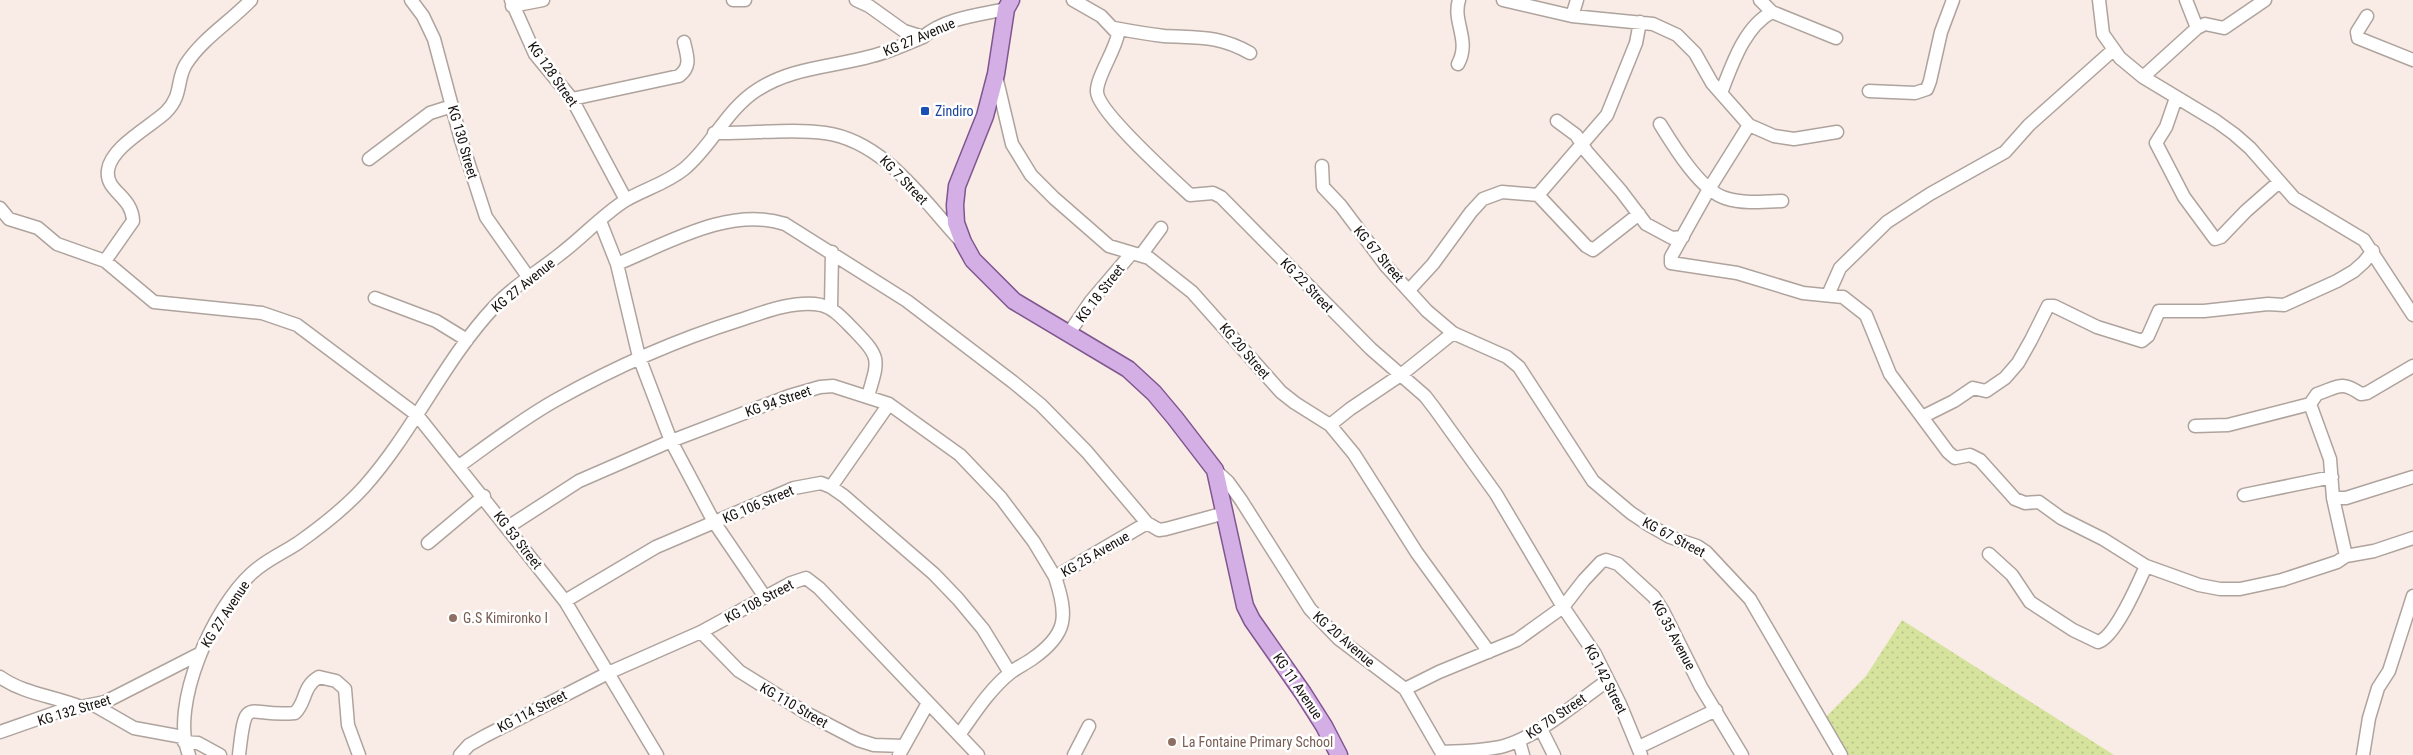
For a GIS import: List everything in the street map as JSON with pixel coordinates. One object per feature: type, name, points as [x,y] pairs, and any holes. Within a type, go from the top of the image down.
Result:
[{"type":"main road","points":[[1009,5],[996,74],[985,116],[957,186],[954,205],[956,223],[963,242],[973,260],[1014,301],[1128,369],[1142,380],[1215,470]]},
{"type":"main road","name":"KG 11 Avenue","points":[[1215,470],[1242,596],[1252,620],[1309,701],[1339,755]]},
{"type":"street","points":[[0,208],[9,219],[38,228],[58,244],[105,261],[133,222],[132,213],[125,198],[114,189],[109,181],[107,172],[113,157],[170,108],[179,92],[184,67],[190,59],[223,24],[251,0]]},
{"type":"street","name":"KG 130 Street","points":[[411,0],[423,16],[434,39],[452,106],[486,217],[529,278]]},
{"type":"street","points":[[512,3],[543,0]]},
{"type":"street","points":[[733,0],[745,0]]},
{"type":"street","points":[[856,0],[869,6],[904,31],[923,38]]},
{"type":"street","points":[[1073,0],[1101,16],[1114,28],[1232,43],[1250,53]]},
{"type":"street","points":[[1458,64],[1464,54],[1458,10],[1459,0]]},
{"type":"street","points":[[1503,0],[1572,16],[1653,24],[1677,35],[1695,53],[1721,93],[1749,125],[1774,136],[1794,139],[1837,132]]},
{"type":"street","points":[[1572,16],[1577,0]]},
{"type":"street","points":[[1760,0],[1772,12],[1836,38]]},
{"type":"street","points":[[1869,92],[1915,93],[1926,88],[1930,81],[1941,32],[1953,0]]},
{"type":"street","points":[[2099,0],[2103,34],[2112,51],[2143,77],[2216,120],[2234,134],[2250,148],[2279,182],[2300,202],[2357,234],[2373,251],[2413,315]]},
{"type":"street","points":[[2186,0],[2197,28]]},
{"type":"street","points":[[2143,77],[2197,28],[2205,24],[2224,28],[2265,0]]},
{"type":"street","name":"KG 128 Street","points":[[512,3],[535,54],[572,100],[626,200]]},
{"type":"street","name":"KG 27 Avenue","points":[[189,755],[184,740],[190,688],[199,654],[222,613],[249,575],[269,560],[296,545],[347,505],[367,484],[494,306],[626,200],[675,176],[703,150],[714,133],[746,97],[772,82],[798,71],[872,56],[923,38],[929,32],[956,20],[1009,5]]},
{"type":"street","points":[[1721,93],[1748,34],[1760,18],[1772,12]]},
{"type":"street","points":[[2367,16],[2358,32],[2358,38],[2413,60]]},
{"type":"street","points":[[1538,195],[1552,181],[1581,143],[1602,122],[1613,103],[1636,42],[1640,22]]},
{"type":"street","name":"KG 22 Street","points":[[1114,28],[1118,34],[1116,45],[1096,94],[1105,109],[1190,195],[1213,193],[1221,197],[1358,336],[1402,374],[1430,402],[1496,494],[1563,607]]},
{"type":"street","points":[[572,100],[680,76],[686,71],[689,64],[684,42]]},
{"type":"street","points":[[1828,295],[1840,268],[1887,222],[1930,194],[2005,152],[2029,125],[2112,51]]},
{"type":"street","name":"KG 20 Street","points":[[996,74],[1012,144],[1031,175],[1054,198],[1109,246],[1136,254],[1158,264],[1192,292],[1281,392],[1330,425],[1354,454],[1417,553],[1488,652]]},
{"type":"street","points":[[2176,98],[2166,127],[2156,143],[2184,196],[2215,239],[2221,237],[2246,211],[2279,182]]},
{"type":"street","points":[[369,159],[430,113],[452,106]]},
{"type":"street","points":[[1557,121],[1576,135],[1646,224],[1672,238],[1684,237]]},
{"type":"street","points":[[1660,124],[1672,144],[1709,189],[1723,198],[1737,201],[1782,201]]},
{"type":"street","points":[[1749,125],[1709,189],[1670,260],[1673,265],[1737,274],[1803,293],[1843,297],[1866,315],[1890,374],[1955,458],[1970,455],[1980,460],[2015,499],[2025,503],[2039,502],[2061,518],[2103,539],[2146,566],[2199,585],[2220,589],[2240,588],[2282,580],[2336,562],[2346,556],[2374,551],[2413,538]]},
{"type":"street","name":"KG 7 Street","points":[[714,133],[816,132],[857,142],[887,161],[963,242]]},
{"type":"street","name":"KG 67 Street","points":[[1322,166],[1323,187],[1341,206],[1386,266],[1428,310],[1453,333],[1507,357],[1519,367],[1579,458],[1585,471],[1597,485],[1632,514],[1649,525],[1670,537],[1697,546],[1706,552],[1739,586],[1750,599],[1842,755]]},
{"type":"street","points":[[1410,289],[1433,264],[1471,212],[1483,200],[1502,192],[1538,195],[1586,246],[1593,250],[1638,214]]},
{"type":"street","points":[[617,264],[719,224],[746,219],[769,219],[785,224],[907,301],[1041,405],[1105,471],[1147,524],[1159,530],[1224,513]]},
{"type":"street","points":[[600,221],[617,264],[639,357],[671,441],[714,522],[765,597]]},
{"type":"street","name":"KG 18 Street","points":[[1069,333],[1091,301],[1161,228]]},
{"type":"street","points":[[1922,417],[1954,401],[1972,388],[1986,391],[1994,387],[2018,362],[2048,306],[2054,306],[2097,327],[2142,341],[2148,336],[2159,311],[2204,311],[2268,304],[2284,305],[2354,271],[2373,251]]},
{"type":"street","points":[[831,308],[832,252]]},
{"type":"street","name":"KG 53 Street","points":[[105,261],[154,302],[262,313],[297,325],[417,415],[484,496],[565,601],[657,755]]},
{"type":"street","points":[[375,298],[436,320],[468,340]]},
{"type":"street","points":[[459,466],[521,422],[556,400],[639,357],[711,329],[792,306],[820,305],[831,308],[871,348],[876,358],[876,368],[868,396]]},
{"type":"street","points":[[1330,425],[1402,374],[1453,333]]},
{"type":"street","points":[[2195,426],[2228,425],[2310,404],[2317,394],[2344,384],[2350,385],[2361,394],[2367,393],[2413,366]]},
{"type":"street","name":"KG 94 Street","points":[[508,527],[579,481],[671,441],[789,396],[820,387],[839,387],[889,404],[960,455],[984,479],[1034,542],[1055,577]]},
{"type":"street","points":[[889,404],[831,487],[890,535],[958,599],[983,629],[1010,673]]},
{"type":"street","points":[[2310,404],[2330,459],[2333,498],[2346,556]]},
{"type":"street","name":"KG 20 Avenue","points":[[1215,470],[1228,482],[1241,500],[1310,609],[1339,638],[1405,689],[1443,754]]},
{"type":"street","points":[[2244,495],[2332,477]]},
{"type":"street","points":[[2333,498],[2346,498],[2413,477]]},
{"type":"street","name":"KG 106 Street","points":[[565,601],[656,547],[714,522],[794,488],[821,484],[831,487]]},
{"type":"street","points":[[428,543],[484,496]]},
{"type":"street","name":"KG 25 Avenue","points":[[959,735],[987,696],[1010,673],[1050,645],[1057,635],[1064,611],[1055,577],[1147,524]]},
{"type":"street","points":[[1989,554],[2012,575],[2030,602],[2073,630],[2098,642],[2102,640],[2119,619],[2131,600],[2146,566]]},
{"type":"street","name":"KG 35 Avenue","points":[[1405,689],[1439,672],[1516,640],[1563,607],[1601,562],[1606,560],[1618,564],[1654,597],[1663,611],[1701,688],[1742,755]]},
{"type":"street","name":"KG 108 Street","points":[[608,673],[701,632],[765,597],[806,578],[819,588],[928,703]]},
{"type":"street","points":[[2363,755],[2369,718],[2376,696],[2392,662],[2413,596]]},
{"type":"street","name":"KG 142 Street","points":[[1563,607],[1595,654],[1640,751]]},
{"type":"street","name":"KG 110 Street","points":[[701,632],[739,671],[806,713],[858,740],[901,751]]},
{"type":"street","name":"KG 132 Street","points":[[0,732],[60,711],[105,702],[199,654]]},
{"type":"street","name":"KG 114 Street","points":[[460,755],[469,745],[485,736],[608,673]]},
{"type":"street","points":[[0,677],[18,688],[88,706],[134,728],[198,742],[220,755]]},
{"type":"street","points":[[239,755],[242,723],[246,714],[252,710],[295,713],[301,704],[308,686],[319,677],[336,681],[345,689],[348,725],[359,755]]},
{"type":"street","name":"KG 70 Street","points":[[1443,754],[1491,749],[1519,741],[1541,729],[1608,681]]},
{"type":"street","points":[[901,751],[928,703],[978,755]]},
{"type":"street","points":[[1640,751],[1716,710]]},
{"type":"street","points":[[1074,755],[1089,726]]},
{"type":"street","points":[[1541,729],[1554,755]]},
{"type":"street","points":[[1519,741],[1523,755]]},
{"type":"green space","points":[[1902,620],[2114,755],[1848,755],[1826,717],[1866,676]]},
{"type":"place","name":"Zindiro","points":[[925,111]]},
{"type":"place","name":"G.S Kimironko I","points":[[453,618]]},
{"type":"place","name":"La Fontaine Primary School","points":[[1172,742]]}]
